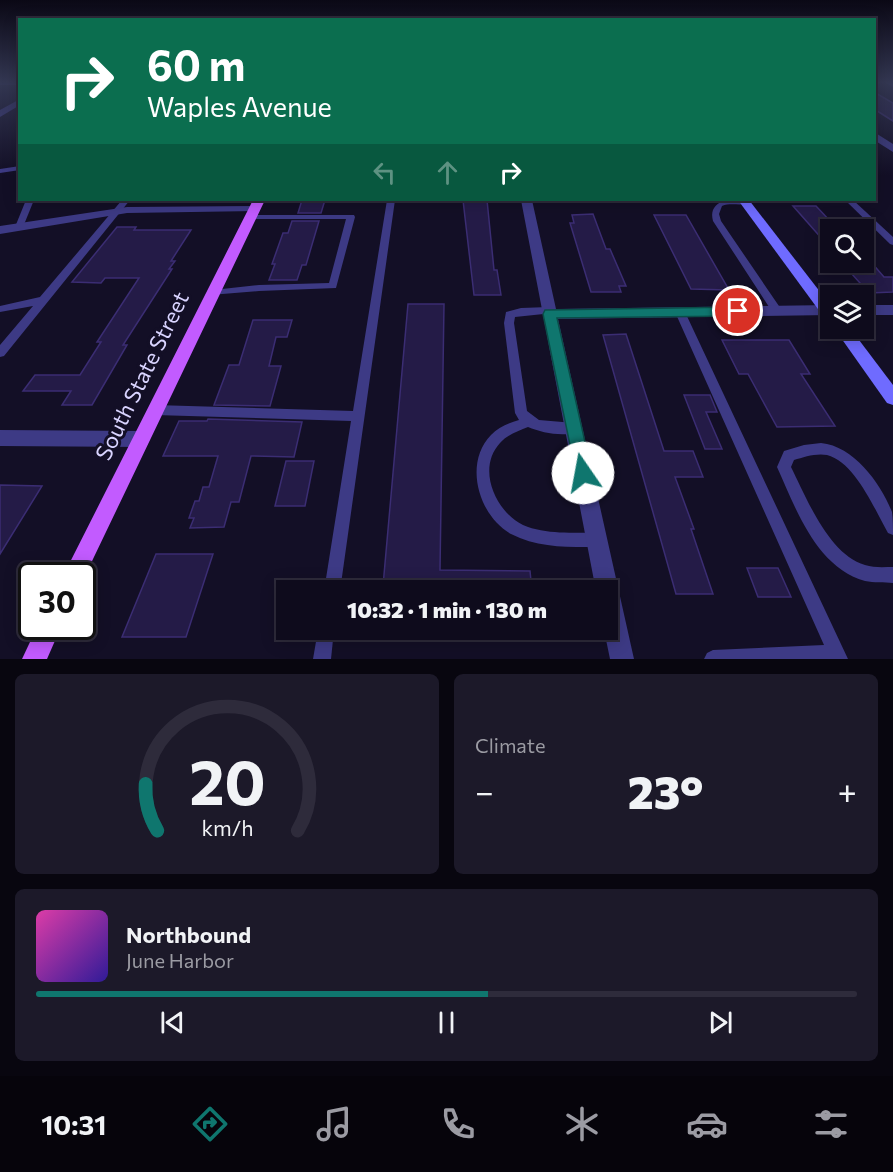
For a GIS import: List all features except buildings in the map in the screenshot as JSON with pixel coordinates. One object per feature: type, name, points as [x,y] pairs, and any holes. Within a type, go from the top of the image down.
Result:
[{"type":"main road","points":[[745,201],[820,299]]},
{"type":"main road","name":"South State Street","points":[[81,562],[254,209]]},
{"type":"main road","points":[[849,339],[893,398]]},
{"type":"main road","points":[[34,659],[43,640]]},
{"type":"street","points":[[876,136],[893,149]]},
{"type":"street","points":[[526,201],[622,659]]},
{"type":"street","points":[[0,230],[117,211],[254,209]]},
{"type":"street","points":[[874,310],[893,310]]},
{"type":"street","points":[[549,312],[820,312]]},
{"type":"street","points":[[0,438],[141,439]]},
{"type":"lane","points":[[0,171],[18,168]]},
{"type":"lane","points":[[19,227],[30,201]]},
{"type":"lane","points":[[0,353],[125,201]]},
{"type":"lane","points":[[334,580],[391,201]]},
{"type":"lane","points":[[745,201],[728,201],[718,205],[717,221],[777,311]]},
{"type":"lane","points":[[850,201],[893,242]]},
{"type":"lane","points":[[213,293],[259,288],[333,285],[351,217],[254,209]]},
{"type":"lane","points":[[0,309],[44,300]]},
{"type":"lane","points":[[549,312],[520,312],[510,315],[508,323],[521,413],[527,422],[539,426],[574,428]]},
{"type":"lane","points":[[680,312],[837,656],[713,659]]},
{"type":"lane","points":[[155,410],[359,416]]},
{"type":"lane","points":[[527,422],[495,439],[484,454],[483,475],[488,500],[500,518],[524,533],[550,539],[597,540]]},
{"type":"lane","points":[[893,528],[864,480],[847,459],[830,450],[789,455],[784,467],[823,541],[846,566],[864,573],[893,574]]},
{"type":"lane","points":[[322,659],[325,640]]},
{"type":"route","points":[[583,473],[549,314],[738,311]]}]
